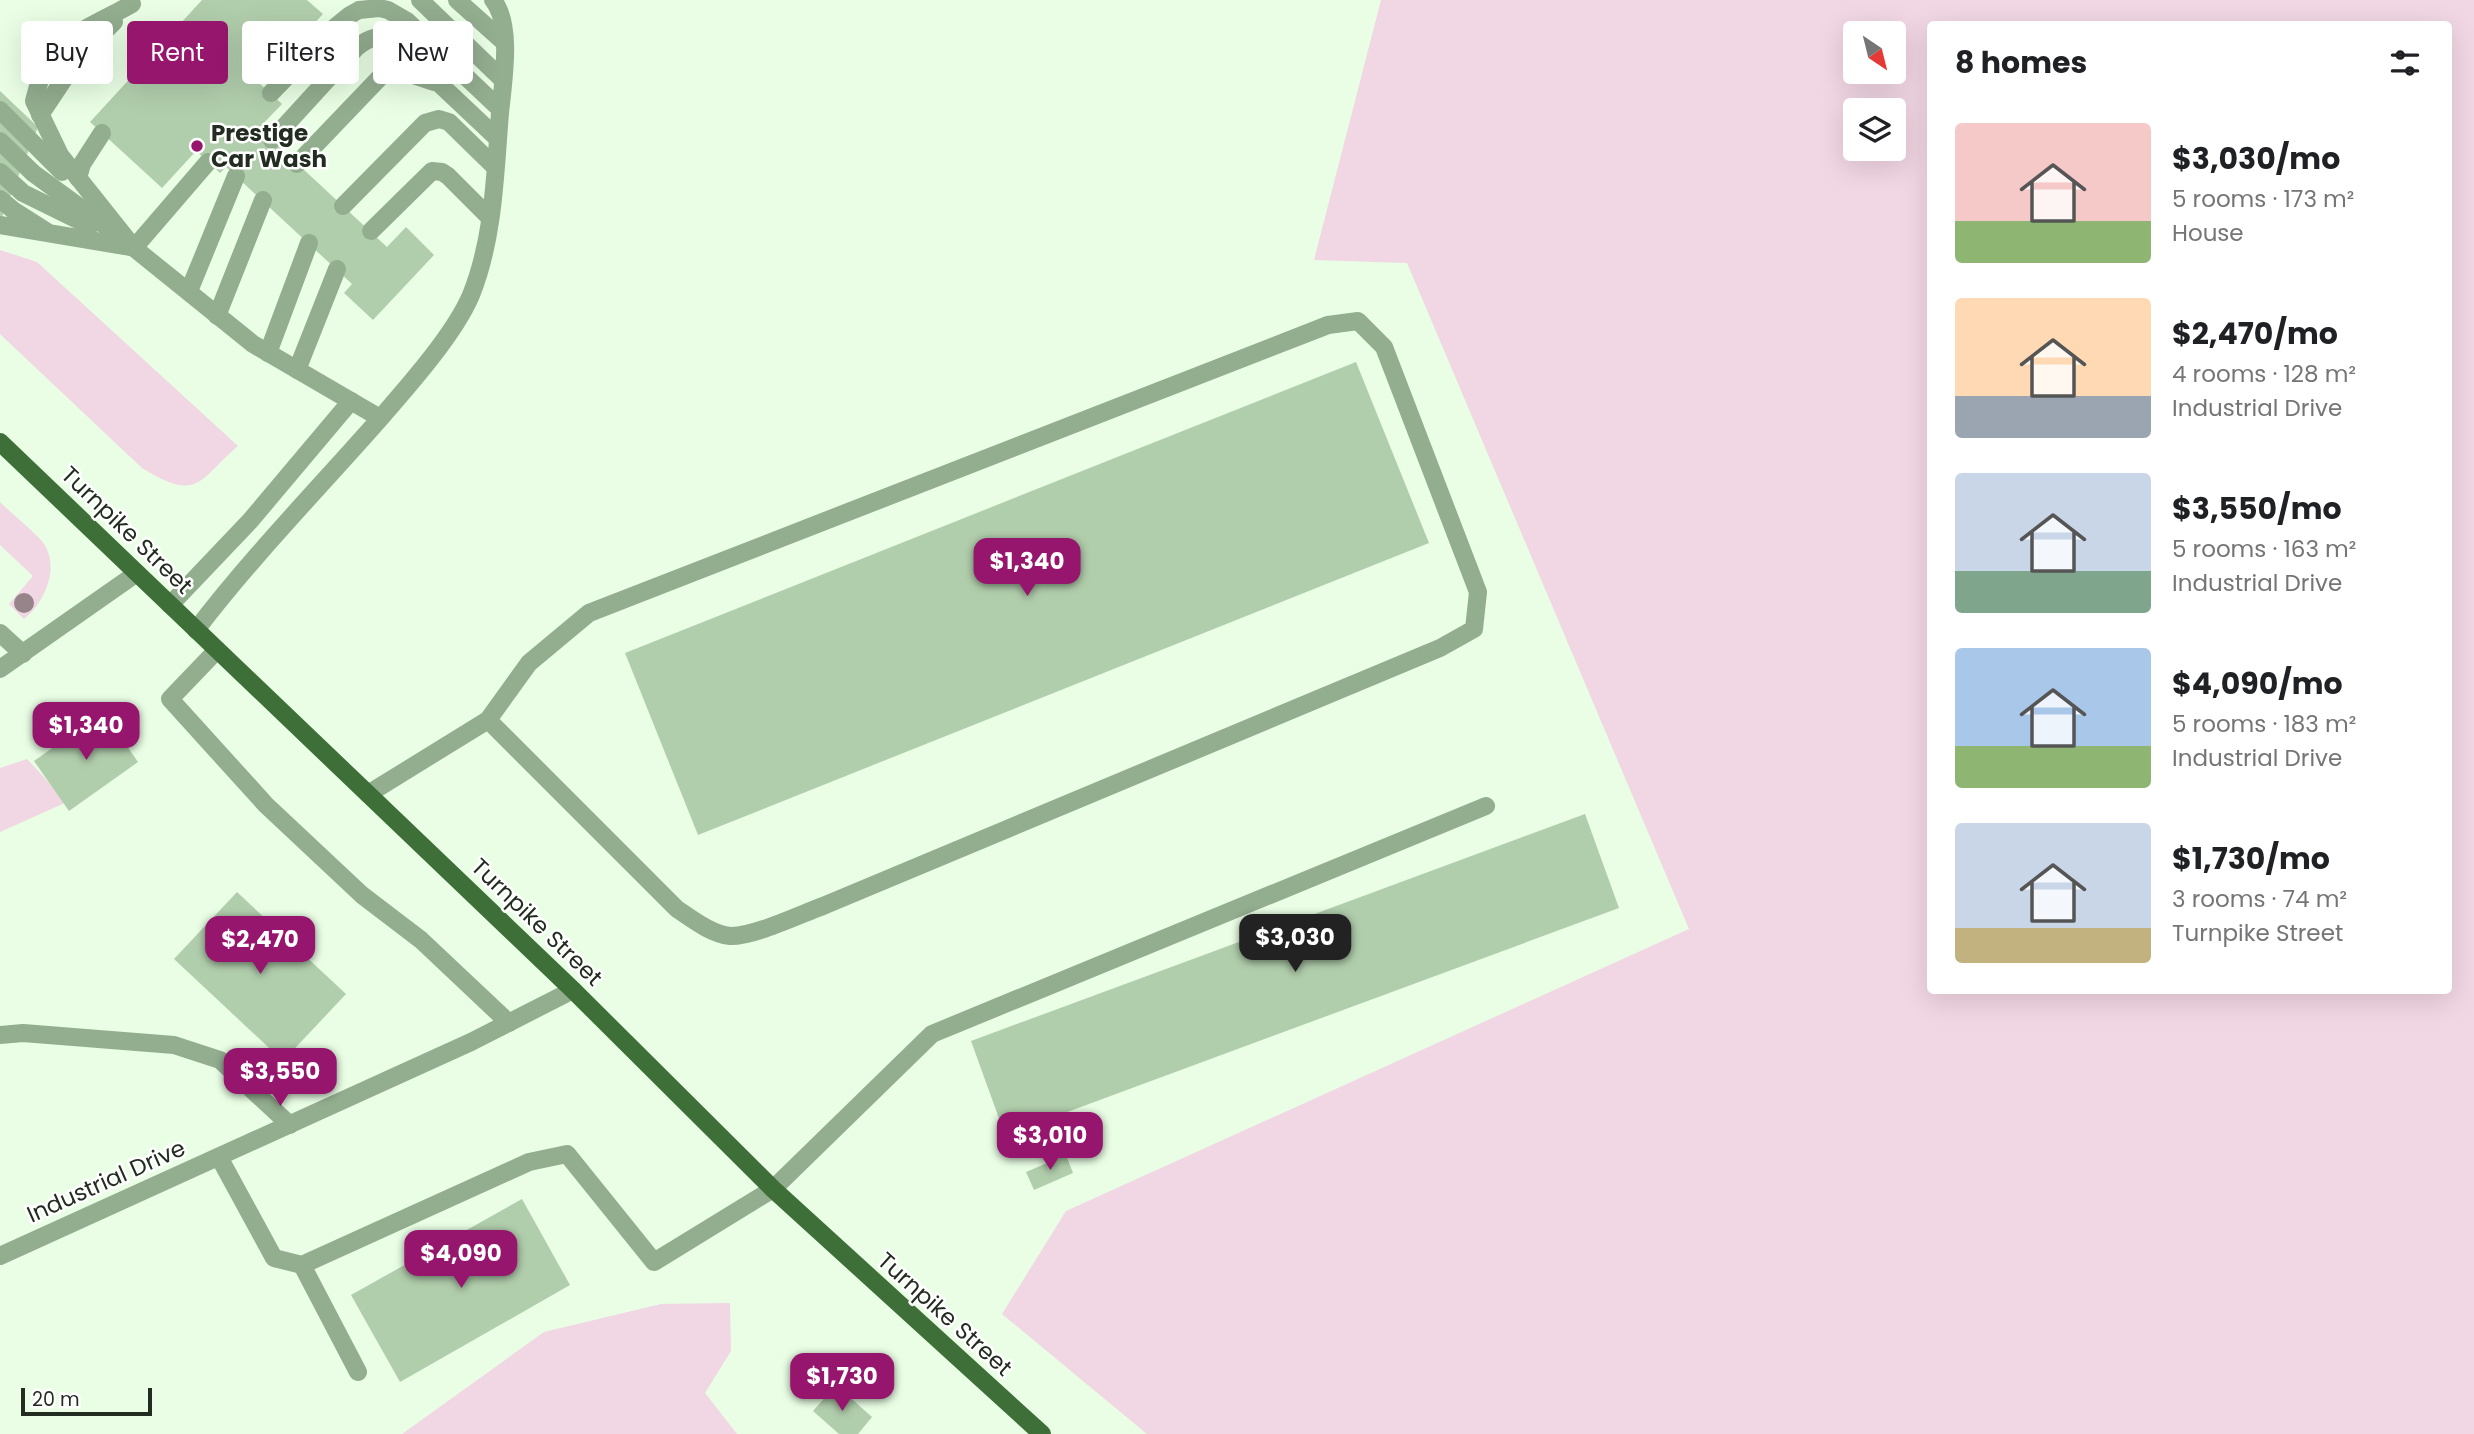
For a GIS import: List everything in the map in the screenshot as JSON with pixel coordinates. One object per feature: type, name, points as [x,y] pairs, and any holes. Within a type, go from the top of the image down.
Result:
[{"type":"main road","name":"Turnpike Street","points":[[0,442],[573,990],[773,1189],[1042,1434]]},
{"type":"street","points":[[420,0],[502,79]]},
{"type":"street","points":[[457,0],[504,42]]},
{"type":"street","points":[[196,630],[267,542],[419,373],[461,315],[471,295],[488,246],[498,139],[504,42],[503,15],[493,0]]},
{"type":"street","points":[[134,248],[60,155],[34,101],[54,50],[135,2]]},
{"type":"street","points":[[40,115],[78,58],[135,2]]},
{"type":"street","points":[[271,93],[350,15],[359,10],[379,8],[407,21],[500,109]]},
{"type":"street","points":[[272,141],[367,40],[376,36],[393,40],[498,139]]},
{"type":"street","points":[[298,164],[386,71],[401,71],[440,85]]},
{"type":"street","points":[[0,110],[134,248]]},
{"type":"street","points":[[343,206],[425,123],[431,121],[449,122],[495,167]]},
{"type":"street","points":[[78,178],[82,164],[102,133]]},
{"type":"street","points":[[0,141],[33,173],[134,248],[253,344],[380,418]]},
{"type":"street","points":[[134,248],[208,162]]},
{"type":"street","points":[[371,231],[432,171],[448,176],[490,218]]},
{"type":"street","points":[[0,172],[23,193],[134,248]]},
{"type":"street","points":[[189,291],[236,176]]},
{"type":"street","points":[[0,199],[54,236]]},
{"type":"street","points":[[218,316],[262,201]]},
{"type":"street","points":[[0,225],[134,248]]},
{"type":"street","points":[[268,353],[309,243]]},
{"type":"street","points":[[297,370],[337,270]]},
{"type":"street","points":[[368,794],[488,720],[530,663],[589,613],[1328,325],[1358,321],[1384,347],[1478,592],[1474,629],[1440,648],[823,906],[755,931],[730,936],[702,925],[677,909],[488,720]]},
{"type":"street","points":[[170,605],[250,521],[351,401]]},
{"type":"street","points":[[0,669],[137,573]]},
{"type":"street","points":[[0,633],[23,654]]},
{"type":"street","points":[[217,650],[170,699],[265,805],[362,895],[421,940],[509,1023]]},
{"type":"street","points":[[219,1157],[274,1258],[302,1265],[528,1162],[567,1154],[654,1262],[773,1189],[933,1034],[1486,806]]},
{"type":"street","name":"Industrial Drive","points":[[0,1256],[290,1125],[509,1023],[573,990]]},
{"type":"street","points":[[0,1035],[23,1033],[174,1045],[220,1060],[290,1125]]},
{"type":"street","points":[[302,1265],[358,1372]]},
{"type":"shaded area","points":[[1381,0],[2474,0],[2474,1434],[1147,1434],[1002,1314],[1066,1211],[1689,929],[1407,263],[1314,260]]},
{"type":"shaded area","points":[[0,250],[37,262],[238,446],[196,483],[175,484],[142,468],[0,334]]},
{"type":"shaded area","points":[[0,502],[41,540],[50,560],[50,572],[44,593],[24,619],[9,604],[33,576],[0,545]]},
{"type":"shaded area","points":[[27,759],[67,802],[0,832],[0,768]]},
{"type":"shaded area","points":[[730,1303],[731,1351],[705,1393],[737,1434],[402,1434],[544,1332],[661,1304]]},
{"type":"building","name":"Prestige Car Wash","points":[[202,0],[307,0],[323,14],[317,21],[242,21],[242,84],[260,84],[282,104],[259,128],[387,247],[406,227],[434,255],[373,320],[344,293],[352,284],[226,167],[220,173],[196,151],[162,188],[90,122],[127,82],[127,84],[228,84],[228,21],[183,21]]},
{"type":"building","points":[[0,91],[38,127],[0,222]]},
{"type":"building","points":[[1356,362],[1429,543],[698,835],[625,653]]},
{"type":"building","points":[[103,712],[138,762],[69,811],[34,761]]},
{"type":"building","points":[[1585,814],[1619,908],[1005,1135],[971,1041]]},
{"type":"building","points":[[237,892],[346,994],[283,1061],[174,959]]},
{"type":"building","points":[[1066,1155],[1073,1173],[1034,1190],[1026,1172]]},
{"type":"building","points":[[522,1199],[570,1285],[400,1382],[351,1295]]},
{"type":"building","points":[[836,1385],[872,1417],[858,1434],[839,1434],[813,1411]]},
{"type":"place","name":"Prestige Car Wash","points":[[197,146]]}]
